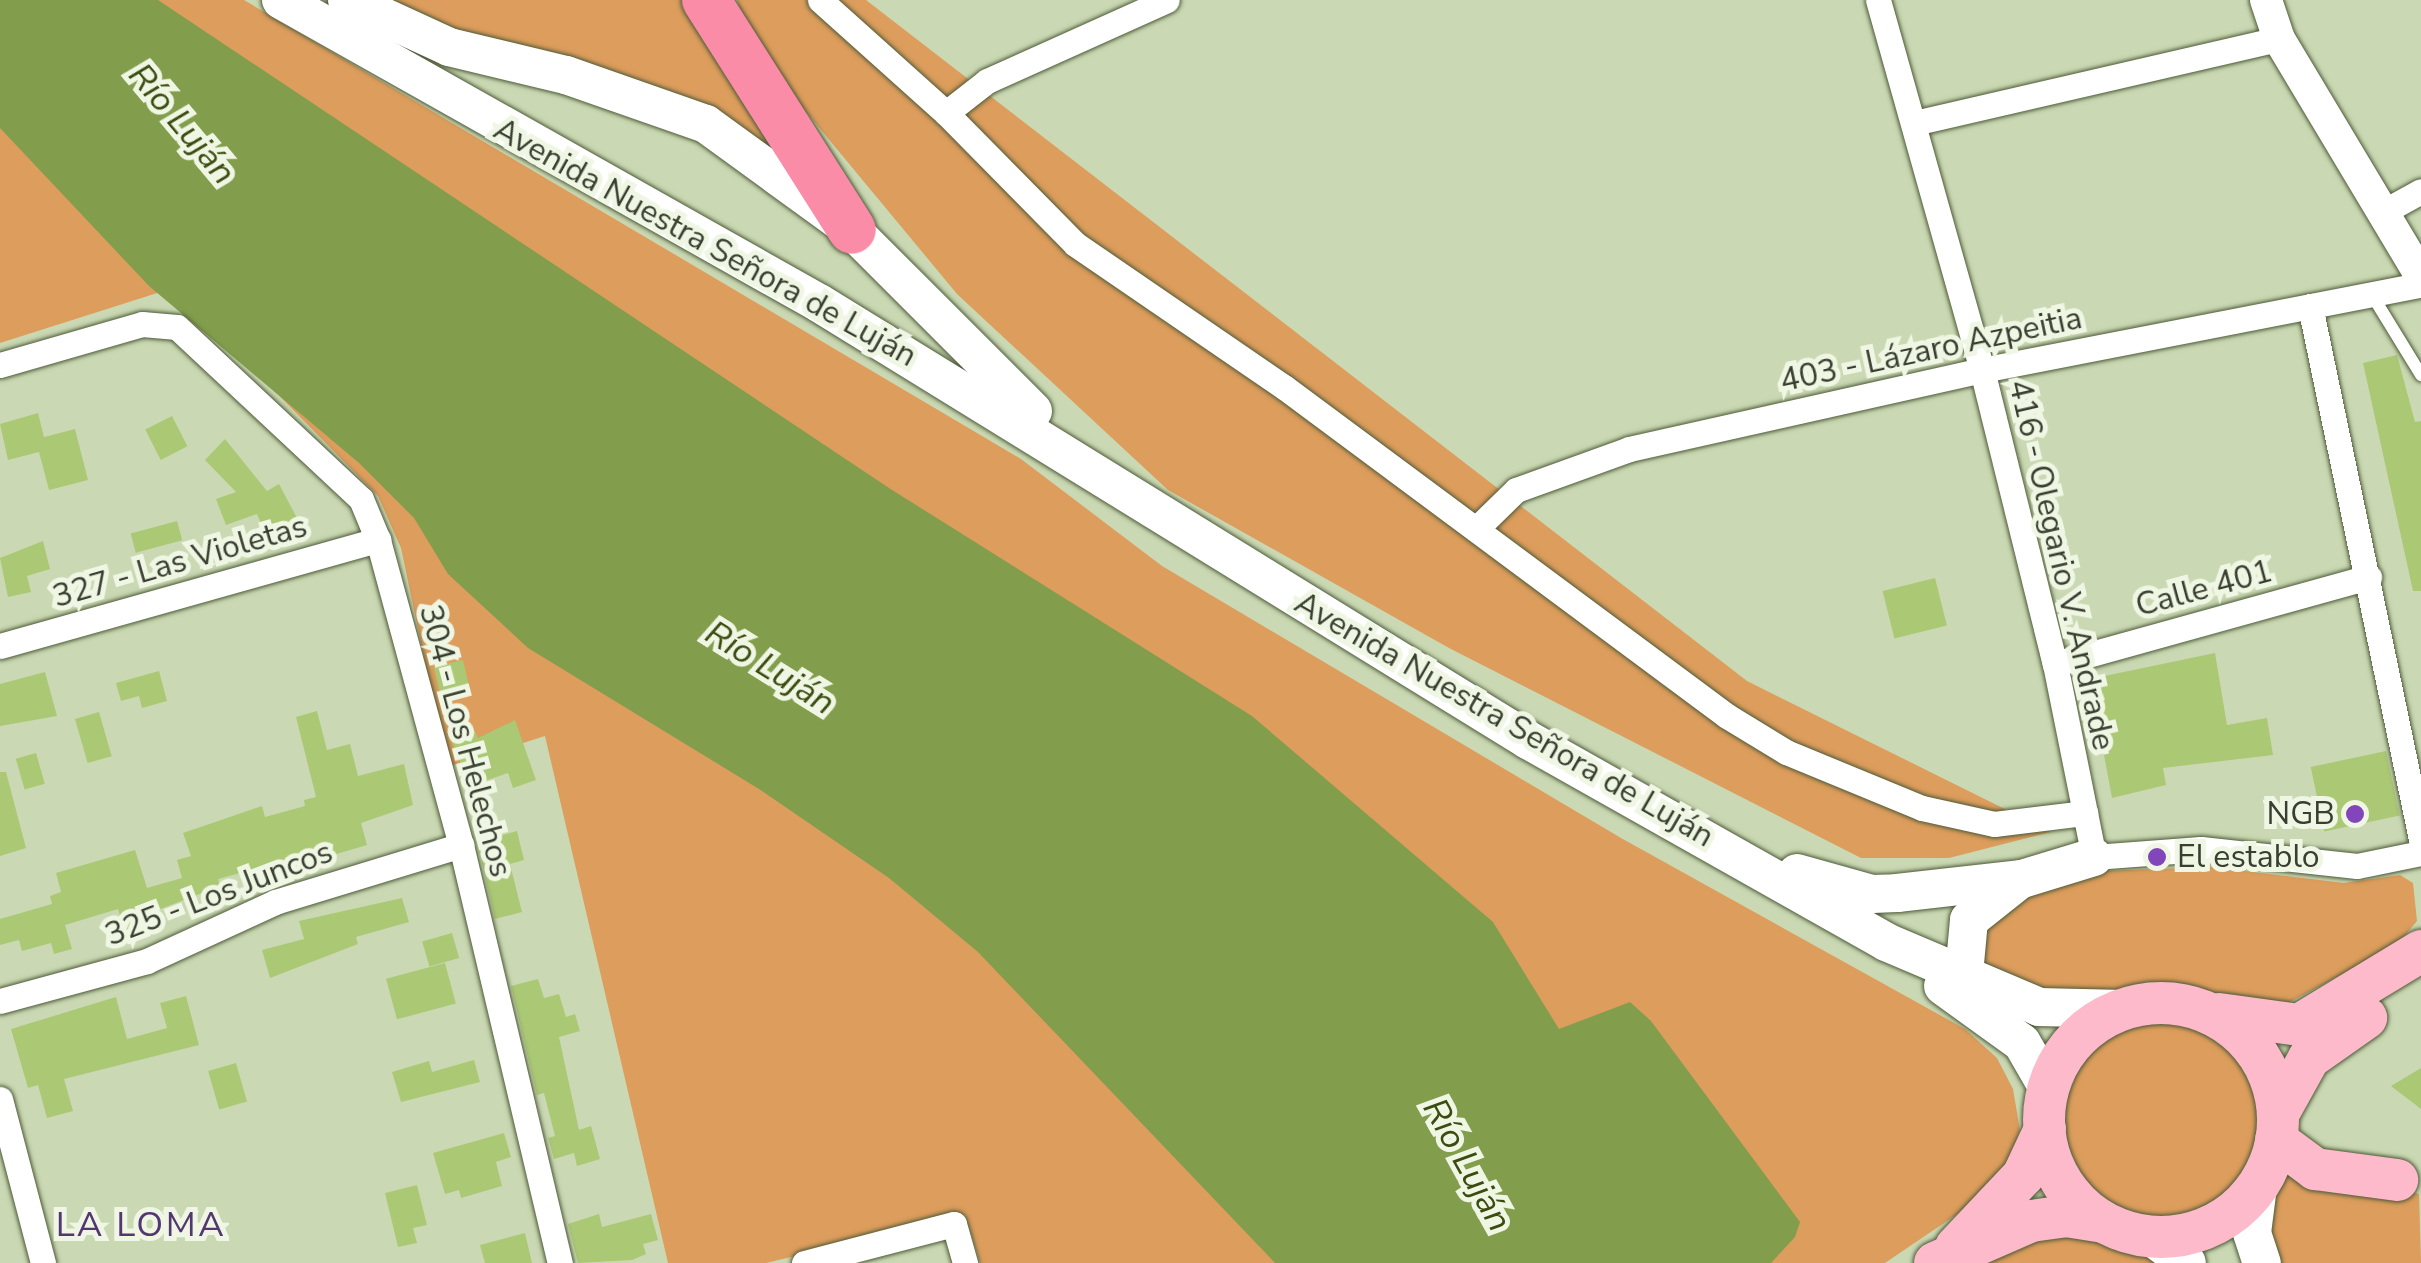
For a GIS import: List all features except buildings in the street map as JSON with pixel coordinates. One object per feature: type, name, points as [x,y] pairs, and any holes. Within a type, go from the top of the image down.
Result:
[{"type":"highway","points":[[706,0],[852,230]]},
{"type":"main road","name":"Avenida Nuestra Señora de Luján","points":[[281,0],[819,303],[1528,740],[1886,942],[2022,1043],[2047,1110]]},
{"type":"main road","name":"Avenida Nuestra Señora de Luján","points":[[348,0],[449,47],[681,111],[852,230],[991,373],[1127,490]]},
{"type":"main road","points":[[1693,831],[1796,873],[1872,894],[2022,879],[2094,857]]},
{"type":"main road","points":[[1964,974],[1969,920],[2022,879]]},
{"type":"main road","name":"Avenida Nuestra Señora de Luján","points":[[1886,942],[2060,1011],[2124,1009]]},
{"type":"main road","points":[[1939,1261],[2022,1176],[2076,1040],[2124,1009],[2167,1003],[2298,1026],[2421,951]]},
{"type":"main road","points":[[2262,1263],[2252,1233],[2258,1186],[2277,1127],[2309,1058],[2421,986]]},
{"type":"main road","points":[[2209,1013],[2240,1033],[2262,1061],[2277,1127],[2315,1169],[2409,1184]]},
{"type":"main road","points":[[2047,1110],[2057,1172],[2103,1222]]},
{"type":"main road","points":[[1939,1261],[2031,1221],[2066,1216],[2149,1235],[2177,1236],[2214,1224],[2258,1186]]},
{"type":"main road","points":[[2149,1235],[2187,1263]]},
{"type":"street","points":[[820,0],[946,113],[1075,244],[1284,386],[1727,716],[1852,783],[1994,824],[2055,821],[2085,812]]},
{"type":"street","points":[[946,113],[987,81],[1167,0]]},
{"type":"street","name":"416 - Olegario V. Andrade","points":[[1878,0],[1982,370],[2055,664],[2094,857]]},
{"type":"street","points":[[2266,0],[2279,39],[2421,276]]},
{"type":"street","points":[[1914,124],[2279,39]]},
{"type":"street","points":[[2383,212],[2421,190]]},
{"type":"street","name":"403 - Lázaro Azpeitia","points":[[1476,529],[1516,490],[1569,467],[1982,370],[2421,285]]},
{"type":"street","points":[[2310,306],[2370,577],[2421,839]]},
{"type":"street","name":"304 - Los Helechos","points":[[0,365],[162,323],[177,327],[348,481],[378,540],[460,845],[560,1263]]},
{"type":"street","name":"327 - Las Violetas","points":[[0,646],[378,540]]},
{"type":"street","name":"Calle 401","points":[[2055,664],[2370,577]]},
{"type":"street","name":"325 - Los Juncos","points":[[0,1001],[147,961],[275,902],[460,845]]},
{"type":"street","points":[[2094,857],[2201,849],[2357,866],[2421,854]]},
{"type":"street","points":[[0,1099],[43,1263]]},
{"type":"street","points":[[804,1263],[954,1224],[965,1263]]},
{"type":"lane","points":[[2372,294],[2421,375]]},
{"type":"shaded area","points":[[98,0],[244,0],[1021,459],[1162,566],[1621,838],[1965,1029],[1997,1058],[2013,1089],[2020,1130],[2011,1156],[1984,1196],[1885,1263],[1619,1263]]},
{"type":"shaded area","points":[[367,0],[682,0],[790,170],[627,87]]},
{"type":"shaded area","points":[[737,0],[866,0],[1747,681],[2051,832],[1949,858],[1861,858],[1449,648],[1168,490],[957,294],[749,43]]},
{"type":"shaded area","points":[[0,71],[686,716],[1397,1263],[980,1263],[965,1215],[766,1263],[668,1263],[545,736],[447,767],[401,548],[378,496],[173,288],[0,343]]},
{"type":"shaded area","points":[[2211,867],[2344,883],[2400,875],[2413,883],[2417,921],[2397,945],[2288,1003],[2239,1004],[2162,985],[2069,1000],[1979,968],[1972,926],[1996,902],[2102,871]]},
{"type":"shaded area","points":[[2158,1013],[2197,1021],[2231,1043],[2253,1077],[2261,1116],[2253,1155],[2231,1189],[2197,1211],[2158,1219],[2119,1211],[2085,1189],[2063,1155],[2055,1116],[2063,1077],[2085,1043],[2119,1021]]},
{"type":"shaded area","points":[[2281,1156],[2419,1194],[2421,1263],[2270,1263],[2267,1189]]},
{"type":"shaded area","points":[[2074,1227],[2162,1263],[1975,1263]]},
{"type":"water","name":"Río Luján","points":[[0,0],[158,0],[889,488],[1252,716],[1493,922],[1559,1029],[1630,1002],[1651,1021],[1800,1222],[1795,1237],[1771,1263],[1275,1263],[978,952],[889,878],[759,789],[528,648],[448,574],[414,518],[359,463],[149,286],[0,128]]},
{"type":"place","name":"NGB","points":[[2355,814]]},
{"type":"place","name":"El establo","points":[[2157,857]]},
{"type":"district","name":"LA LOMA","points":[[141,1225]]}]
